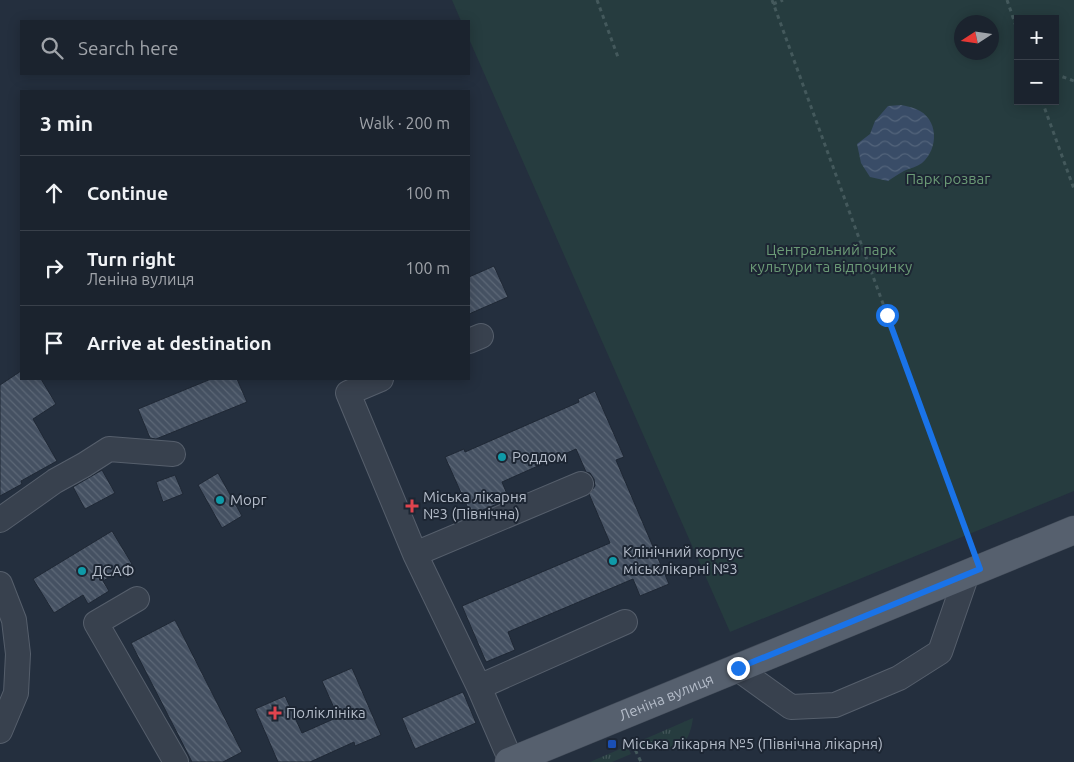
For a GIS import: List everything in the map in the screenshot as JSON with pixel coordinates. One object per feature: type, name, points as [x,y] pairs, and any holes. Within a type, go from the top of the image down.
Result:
[{"type":"main road","name":"Леніна вулиця","points":[[510,762],[1074,530]]},
{"type":"lane","points":[[380,380],[348,393],[415,554],[479,687],[510,762]]},
{"type":"lane","points":[[0,520],[55,481],[109,449],[173,454]]},
{"type":"lane","points":[[415,554],[581,484]]},
{"type":"lane","points":[[738,668],[791,708],[835,705],[898,678],[940,652],[973,572]]},
{"type":"lane","points":[[0,584],[14,620],[18,654],[16,693],[0,730]]},
{"type":"lane","points":[[137,599],[96,623],[176,762]]},
{"type":"lane","points":[[479,687],[625,622]]},
{"type":"path","points":[[597,0],[619,60]]},
{"type":"path","points":[[783,0],[772,2],[973,572]]},
{"type":"path","points":[[1007,0],[1014,20]]},
{"type":"path","points":[[1059,75],[1074,81]]},
{"type":"path","points":[[1043,105],[1074,189]]},
{"type":"path","points":[[632,743],[641,762]]},
{"type":"green space","name":"Центральний парк культури та відпочинку","points":[[452,0],[1074,0],[1074,491],[730,632],[470,41],[470,20],[461,20]]},
{"type":"green space","points":[[693,718],[690,731],[682,744],[676,747],[641,750],[638,742]]},
{"type":"green space","points":[[627,746],[631,754],[612,762],[590,762]]},
{"type":"water","points":[[901,105],[924,113],[929,119],[934,134],[934,142],[928,157],[918,166],[904,171],[888,181],[870,177],[861,163],[857,144],[870,134],[875,121],[888,106]]},
{"type":"building","points":[[494,266],[508,297],[470,314],[470,277]]},
{"type":"building","points":[[20,372],[20,380],[42,380],[56,404],[33,419],[57,461],[21,481],[22,484],[0,496],[0,385]]},
{"type":"building","points":[[209,380],[237,380],[247,402],[156,439],[150,438],[138,409]]},
{"type":"building","points":[[595,391],[624,457],[616,460],[669,584],[640,596],[633,579],[508,632],[515,650],[486,662],[462,606],[610,543],[589,494],[595,486],[594,479],[590,473],[586,472],[576,449],[502,482],[509,499],[471,515],[445,457],[464,449],[465,452],[579,402],[578,399]]},
{"type":"building","points":[[102,470],[115,493],[85,509],[73,487]]},
{"type":"building","name":"Морг","points":[[218,473],[242,516],[222,528],[198,485]]},
{"type":"building","points":[[175,475],[183,494],[163,502],[156,482]]},
{"type":"building","name":"ДСАФ","points":[[112,531],[132,564],[103,581],[109,591],[88,604],[83,595],[54,613],[33,579]]},
{"type":"building","points":[[175,620],[242,752],[223,762],[192,762],[131,643]]},
{"type":"building","name":"Поліклініка","points":[[352,668],[381,735],[355,746],[354,742],[310,762],[278,762],[255,709],[285,696],[302,733],[338,717],[322,681]]},
{"type":"building","points":[[463,692],[476,723],[415,749],[402,718]]},
{"type":"place","name":"Роддом","points":[[502,457]]},
{"type":"place","name":"Морг","points":[[220,500]]},
{"type":"place","name":"Міська лікарня №3 (Північна)","points":[[412,506]]},
{"type":"place","name":"Клінічний корпус міськлікарні №3","points":[[613,561]]},
{"type":"place","name":"ДСАФ","points":[[82,571]]},
{"type":"place","name":"Поліклініка","points":[[275,713]]},
{"type":"place","name":"Міська лікарня №5 (Північна лікарня)","points":[[612,744]]},
{"type":"route","points":[[738,668],[980,569],[887,315]]},
{"type":"park label","name":"Парк розваг","points":[[948,179]]}]
